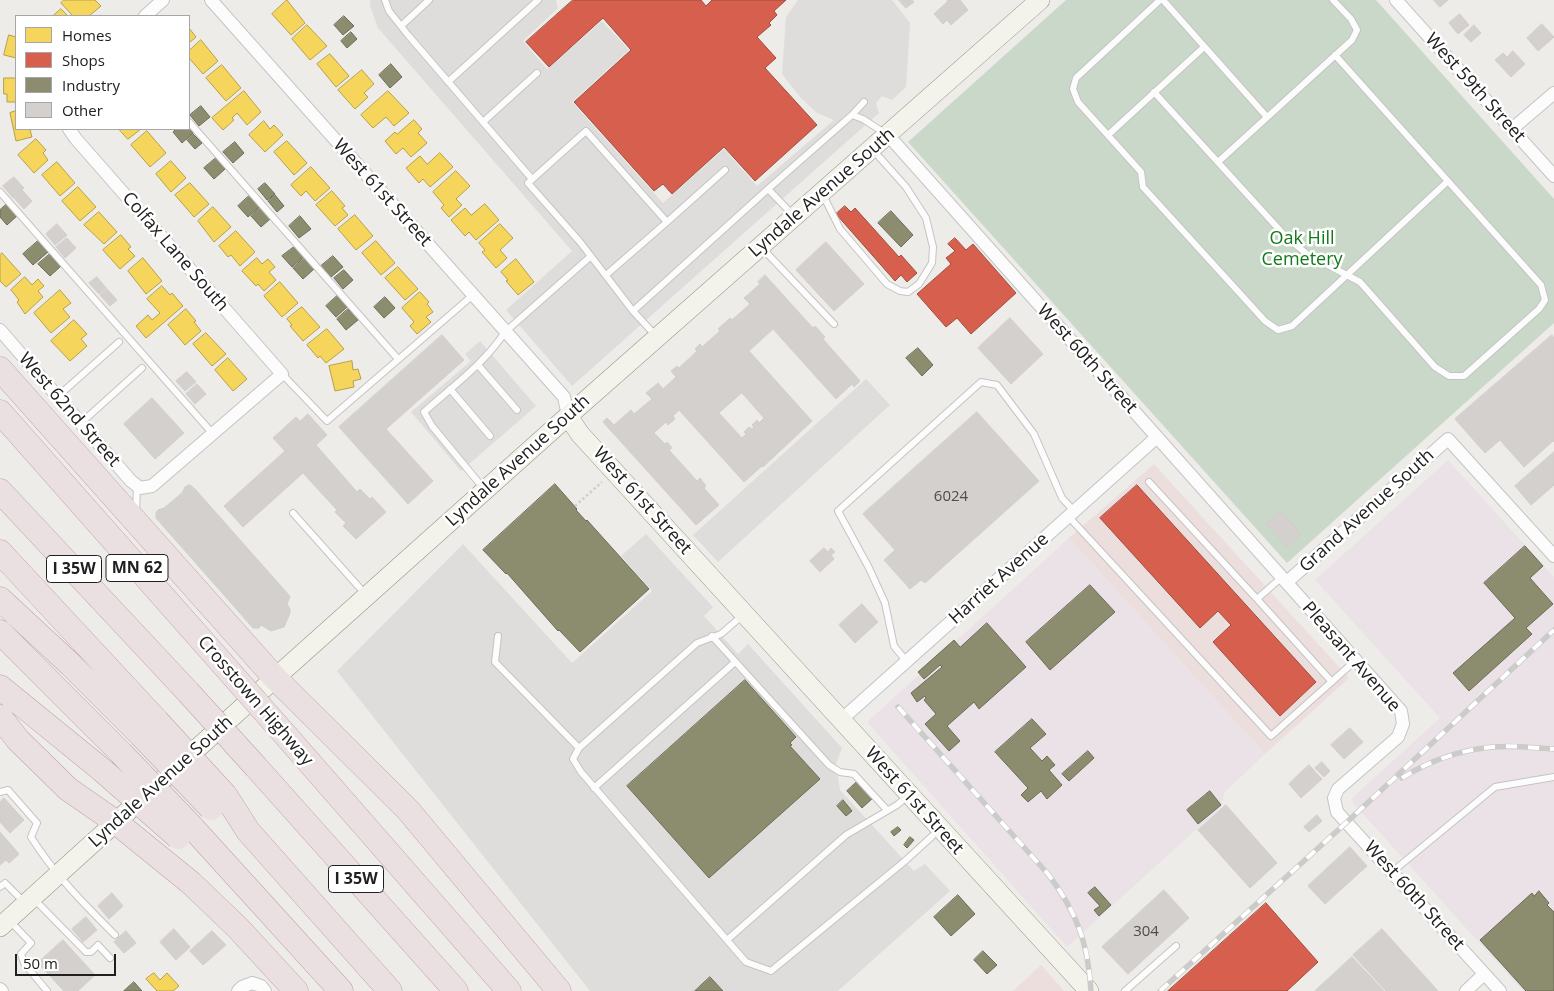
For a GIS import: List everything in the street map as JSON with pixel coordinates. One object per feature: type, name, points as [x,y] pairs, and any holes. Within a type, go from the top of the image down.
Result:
[{"type":"highway","points":[[0,369],[275,678],[408,810],[559,991]]},
{"type":"highway","name":"Crosstown Highway","points":[[0,412],[510,991]]},
{"type":"highway","points":[[0,436],[54,474]]},
{"type":"highway","name":"I 35W","points":[[0,491],[188,692],[456,991]]},
{"type":"highway","name":"I 35W","points":[[0,552],[149,728],[218,802],[248,831],[390,991]]},
{"type":"highway","points":[[0,599],[70,664],[149,728]]},
{"type":"highway","points":[[0,632],[121,753],[184,832]]},
{"type":"highway","points":[[7,692],[102,770],[184,832],[292,935],[341,991]]},
{"type":"highway","points":[[0,717],[18,740],[68,789],[116,823],[198,889],[238,928],[296,991]]},
{"type":"main road","name":"Lyndale Avenue South","points":[[2,924],[568,416],[1040,0]]},
{"type":"main road","name":"West 61st Street","points":[[568,416],[580,434],[1089,991]]},
{"type":"street","points":[[146,15],[163,0]]},
{"type":"street","name":"West 61st Street","points":[[211,0],[564,398],[568,416]]},
{"type":"street","name":"West 59th Street","points":[[1396,0],[1554,176]]},
{"type":"street","points":[[1512,129],[1554,93]]},
{"type":"street","name":"Colfax Lane South","points":[[70,130],[282,374]]},
{"type":"street","name":"West 60th Street","points":[[888,135],[1284,580]]},
{"type":"street","name":"West 62nd Street","points":[[0,330],[138,487]]},
{"type":"street","points":[[138,487],[152,486],[282,374]]},
{"type":"street","name":"Harriet Avenue","points":[[841,720],[1157,437]]},
{"type":"street","name":"Grand Avenue South","points":[[1284,580],[1448,439],[1554,556]]},
{"type":"street","name":"Pleasant Avenue","points":[[1284,580],[1401,711],[1403,724],[1398,737],[1338,788],[1334,798]]},
{"type":"street","name":"West 60th Street","points":[[1334,798],[1337,812],[1500,991]]},
{"type":"street","points":[[1466,991],[1484,974]]},
{"type":"street","points":[[238,991],[252,983],[261,986],[266,991]]},
{"type":"lane","points":[[385,0],[389,11],[401,26],[483,122],[634,311],[658,338]]},
{"type":"lane","points":[[401,26],[429,0]]},
{"type":"lane","points":[[448,82],[538,0]]},
{"type":"lane","points":[[1267,117],[1162,0],[1076,78],[1073,89],[1078,102],[1141,172],[1143,187],[1265,321],[1278,330],[1292,326],[1448,181]]},
{"type":"lane","points":[[1218,162],[1352,40],[1357,30],[1351,19],[1334,0]]},
{"type":"lane","points":[[1108,135],[1204,47]]},
{"type":"lane","points":[[1154,92],[1286,237],[1307,254],[1336,270],[1347,273],[1360,282],[1435,367],[1450,376],[1464,376],[1539,309],[1545,300],[1541,285],[1335,55]]},
{"type":"lane","points":[[483,122],[537,73]]},
{"type":"lane","points":[[634,311],[852,115],[864,102]]},
{"type":"lane","points":[[852,115],[863,119],[888,135]]},
{"type":"lane","points":[[190,123],[398,359]]},
{"type":"lane","points":[[530,181],[586,132],[667,222]]},
{"type":"lane","points":[[822,193],[840,229],[887,284],[900,291],[908,292],[919,284],[932,262],[933,247],[926,218],[906,187],[873,149]]},
{"type":"lane","points":[[606,275],[725,170]]},
{"type":"lane","points":[[768,189],[795,217]]},
{"type":"lane","points":[[0,192],[213,434]]},
{"type":"lane","points":[[761,247],[834,324]]},
{"type":"lane","points":[[485,490],[432,426],[424,412],[478,365],[495,347],[505,332],[591,256]]},
{"type":"lane","points":[[282,374],[327,421],[473,295]]},
{"type":"lane","points":[[57,396],[119,342]]},
{"type":"lane","points":[[478,365],[517,410]]},
{"type":"lane","points":[[80,423],[142,368]]},
{"type":"lane","points":[[906,662],[894,646],[885,603],[869,568],[838,511],[981,382],[997,385],[1034,434],[1071,514],[1271,736],[1356,660]]},
{"type":"lane","points":[[450,390],[490,436]]},
{"type":"lane","points":[[1149,482],[1332,682]]},
{"type":"lane","points":[[136,522],[138,487]]},
{"type":"lane","points":[[292,512],[367,596]]},
{"type":"lane","points":[[1257,600],[1284,580]]},
{"type":"lane","points":[[744,614],[721,634],[697,643],[579,748],[573,759],[594,788],[746,962],[771,971],[905,861],[940,829]]},
{"type":"lane","points":[[498,636],[495,662],[579,748]]},
{"type":"lane","points":[[712,636],[829,766],[840,772],[854,774],[888,810]]},
{"type":"lane","points":[[594,788],[735,662]]},
{"type":"lane","points":[[1392,872],[1495,787],[1554,777]]},
{"type":"lane","points":[[0,792],[8,790],[37,822],[32,837],[42,855],[58,875],[115,935]]},
{"type":"lane","points":[[727,940],[846,835],[897,806],[909,795]]},
{"type":"lane","points":[[0,887],[5,883],[29,901],[86,952],[90,952],[98,945],[110,958]]},
{"type":"lane","points":[[2,924],[31,943],[21,954],[24,963],[47,991]]},
{"type":"lane","points":[[1125,991],[1176,946]]},
{"type":"path","points":[[575,506],[603,480]]},
{"type":"shaded area","points":[[370,0],[556,0],[558,8],[523,41],[547,69],[602,21],[629,50],[572,102],[663,203],[724,149],[757,186],[834,120],[817,113],[801,98],[782,74],[786,17],[798,0],[892,0],[910,23],[906,87],[892,100],[882,96],[876,103],[879,113],[572,386],[506,310],[572,251],[378,28],[370,6]]},
{"type":"shaded area","points":[[480,341],[536,406],[461,471],[411,412],[471,361],[465,354]]},
{"type":"shaded area","points":[[866,379],[890,405],[718,562],[693,535]]},
{"type":"shaded area","points":[[1448,460],[1554,577],[1554,991],[1523,991],[1353,803],[1352,798],[1440,718],[1315,580]]},
{"type":"shaded area","points":[[1154,464],[1349,678],[1265,754],[1069,538]]},
{"type":"shaded area","points":[[646,534],[713,607],[704,616],[738,654],[748,644],[842,748],[836,764],[840,790],[914,871],[925,864],[950,891],[838,991],[723,991],[710,977],[695,991],[590,991],[337,671],[463,544],[572,663],[652,591],[621,556]],"holes":[[[745,680],[796,738],[790,743],[792,745],[709,878],[627,786]]]},
{"type":"shaded area","points":[[1069,538],[1265,754],[1225,792],[1221,807],[1067,947],[867,722]]},
{"type":"shaded area","points":[[1041,965],[1064,991],[1013,991]]},
{"type":"green space","name":"Oak Hill Cemetery","points":[[1066,0],[1376,0],[1554,199],[1554,323],[1287,563],[908,142]]},
{"type":"building: Homes","points":[[64,0],[95,0],[101,6],[90,15],[72,15],[61,3]]},
{"type":"building: Homes","points":[[287,0],[305,23],[291,35],[272,14]]},
{"type":"building: Homes","points":[[61,9],[67,15],[54,15]]},
{"type":"building: Homes","points":[[307,25],[327,46],[310,60],[292,39]]},
{"type":"building: Homes","points":[[190,29],[196,37],[190,42]]},
{"type":"building: Homes","points":[[9,35],[15,37],[15,58],[4,55]]},
{"type":"building: Homes","points":[[201,40],[218,61],[203,74],[190,59],[190,50]]},
{"type":"building: Homes","points":[[330,54],[349,76],[336,87],[317,64]]},
{"type":"building: Homes","points":[[222,65],[241,88],[226,101],[206,78]]},
{"type":"building: Homes","points":[[362,70],[374,84],[364,93],[368,97],[355,109],[338,90]]},
{"type":"building: Homes","points":[[4,78],[15,78],[15,102],[7,102],[7,94],[4,94]]},
{"type":"building: Homes","points":[[244,91],[261,112],[247,125],[237,113],[232,118],[234,120],[223,130],[212,118]]},
{"type":"building: Homes","points":[[388,91],[409,113],[394,126],[386,117],[373,128],[361,115]]},
{"type":"building: Homes","points":[[15,111],[15,130],[30,130],[32,137],[16,141],[10,113]]},
{"type":"building: Homes","points":[[414,120],[422,129],[418,133],[427,143],[411,157],[403,148],[396,154],[385,141]]},
{"type":"building: Homes","points":[[264,121],[270,129],[274,125],[283,135],[265,152],[249,135]]},
{"type":"building: Homes","points":[[120,130],[140,130],[128,139]]},
{"type":"building: Homes","points":[[147,131],[166,153],[150,167],[131,145]]},
{"type":"building: Homes","points":[[36,139],[46,150],[43,153],[48,160],[34,173],[18,155]]},
{"type":"building: Homes","points":[[287,141],[307,163],[294,175],[274,152]]},
{"type":"building: Homes","points":[[440,153],[453,167],[430,187],[423,179],[419,183],[406,168],[420,156],[427,164]]},
{"type":"building: Homes","points":[[171,161],[186,178],[171,192],[156,174]]},
{"type":"building: Homes","points":[[57,162],[75,183],[60,196],[42,175]]},
{"type":"building: Homes","points":[[311,167],[330,188],[315,201],[306,191],[301,196],[291,185]]},
{"type":"building: Homes","points":[[456,171],[470,186],[456,199],[462,205],[449,217],[441,208],[444,205],[433,192]]},
{"type":"building: Homes","points":[[190,183],[209,204],[194,217],[175,195]]},
{"type":"building: Homes","points":[[78,187],[96,207],[80,221],[62,201]]},
{"type":"building: Homes","points":[[332,191],[345,206],[342,208],[348,215],[335,226],[316,205]]},
{"type":"building: Homes","points":[[485,204],[499,220],[476,240],[469,232],[465,236],[451,220],[465,208],[471,215]]},
{"type":"building: Homes","points":[[213,207],[231,227],[214,242],[198,221]]},
{"type":"building: Homes","points":[[99,212],[117,232],[104,244],[84,225]]},
{"type":"building: Homes","points":[[355,215],[373,236],[356,250],[338,229]]},
{"type":"building: Homes","points":[[500,224],[513,238],[500,250],[507,258],[496,268],[482,252],[485,250],[479,243]]},
{"type":"building: Homes","points":[[236,231],[255,252],[240,266],[231,255],[228,257],[219,246]]},
{"type":"building: Homes","points":[[121,235],[131,247],[128,249],[135,256],[120,269],[103,250]]},
{"type":"building: Homes","points":[[376,241],[395,263],[381,275],[362,253]]},
{"type":"building: Homes","points":[[2,253],[21,274],[6,287],[0,281],[0,255]]},
{"type":"building: Homes","points":[[143,258],[162,281],[146,294],[128,271]]},
{"type":"building: Homes","points":[[257,258],[262,264],[268,259],[275,267],[269,272],[276,280],[264,291],[258,284],[256,286],[242,271]]},
{"type":"building: Homes","points":[[516,259],[534,282],[518,295],[501,272]]},
{"type":"building: Homes","points":[[398,267],[418,289],[405,300],[385,278]]},
{"type":"building: Homes","points":[[25,277],[32,285],[38,279],[44,286],[38,291],[43,297],[25,314],[17,302],[19,300],[11,290]]},
{"type":"building: Homes","points":[[280,282],[298,303],[282,317],[264,296]]},
{"type":"building: Homes","points":[[162,286],[170,295],[172,293],[183,306],[146,338],[136,326],[148,315],[152,320],[160,313],[147,299]]},
{"type":"building: Homes","points":[[60,290],[71,303],[63,309],[70,317],[51,333],[34,313]]},
{"type":"building: Homes","points":[[420,292],[429,302],[427,304],[433,312],[426,317],[431,322],[417,334],[410,326],[414,322],[402,308]]},
{"type":"building: Homes","points":[[302,307],[320,327],[303,341],[290,326],[292,325],[287,319]]},
{"type":"building: Homes","points":[[186,309],[196,321],[194,322],[201,331],[185,345],[168,325]]},
{"type":"building: Homes","points":[[74,320],[87,334],[81,339],[87,346],[70,361],[51,341]]},
{"type":"building: Homes","points":[[327,329],[344,349],[326,363],[320,356],[318,358],[307,345]]},
{"type":"building: Homes","points":[[206,333],[226,354],[212,366],[193,344]]},
{"type":"building: Homes","points":[[228,358],[247,379],[233,391],[215,370]]},
{"type":"building: Homes","points":[[352,361],[353,370],[358,369],[361,379],[353,381],[354,387],[335,391],[329,366]]},
{"type":"building: Homes","points":[[154,973],[160,980],[167,973],[179,986],[173,991],[157,991],[146,979]]},
{"type":"building: Shops","points":[[573,0],[701,0],[706,6],[712,0],[786,0],[774,11],[777,15],[769,23],[771,25],[757,37],[776,58],[765,68],[817,125],[755,181],[724,147],[672,194],[663,184],[654,191],[574,102],[631,50],[603,18],[549,67],[526,42]]},
{"type":"building: Shops","points":[[845,206],[851,212],[855,208],[899,257],[901,255],[917,273],[907,282],[901,275],[895,281],[836,214]]},
{"type":"building: Shops","points":[[955,238],[966,250],[973,244],[1016,293],[971,334],[957,318],[946,327],[917,294],[951,264],[946,258],[955,251],[948,244]]},
{"type":"building: Shops","points":[[1137,485],[1316,682],[1280,716],[1213,642],[1231,625],[1218,611],[1200,628],[1100,518]]},
{"type":"building: Shops","points":[[1266,903],[1318,962],[1287,991],[1168,991]]},
{"type":"building: Industry","points":[[344,16],[354,26],[343,35],[334,25]]},
{"type":"building: Industry","points":[[351,32],[357,39],[347,48],[341,41]]},
{"type":"building: Industry","points":[[391,64],[402,77],[390,88],[379,75]]},
{"type":"building: Industry","points":[[201,106],[210,117],[199,126],[190,115]]},
{"type":"building: Industry","points":[[190,129],[193,133],[182,143],[173,132],[175,130]]},
{"type":"building: Industry","points":[[193,134],[202,143],[195,149],[187,140]]},
{"type":"building: Industry","points":[[235,142],[244,153],[233,163],[223,152]]},
{"type":"building: Industry","points":[[216,158],[225,169],[214,179],[204,168]]},
{"type":"building: Industry","points":[[265,183],[275,194],[267,200],[258,189]]},
{"type":"building: Industry","points":[[275,195],[284,206],[277,212],[268,201]]},
{"type":"building: Industry","points":[[249,196],[259,207],[248,217],[238,206]]},
{"type":"building: Industry","points":[[7,204],[18,215],[7,225],[0,217],[0,210]]},
{"type":"building: Industry","points":[[260,208],[270,219],[261,227],[251,216]]},
{"type":"building: Industry","points":[[891,211],[913,235],[901,247],[878,223]]},
{"type":"building: Industry","points":[[300,216],[311,229],[299,238],[289,226]]},
{"type":"building: Industry","points":[[38,241],[48,252],[33,265],[23,254]]},
{"type":"building: Industry","points":[[294,247],[303,257],[292,267],[282,256]]},
{"type":"building: Industry","points":[[50,254],[61,266],[50,276],[38,264]]},
{"type":"building: Industry","points":[[333,256],[343,267],[331,277],[321,266]]},
{"type":"building: Industry","points":[[304,258],[314,269],[303,279],[293,268]]},
{"type":"building: Industry","points":[[344,270],[353,280],[343,289],[334,278]]},
{"type":"building: Industry","points":[[337,296],[347,307],[336,317],[326,306]]},
{"type":"building: Industry","points":[[385,297],[395,308],[384,318],[374,307]]},
{"type":"building: Industry","points":[[348,309],[358,320],[346,330],[337,319]]},
{"type":"building: Industry","points":[[918,348],[933,365],[922,376],[906,358]]},
{"type":"building: Industry","points":[[555,484],[576,510],[649,589],[580,652],[558,631],[507,573],[483,550]]},
{"type":"building: Industry","points":[[1525,546],[1543,566],[1530,578],[1553,604],[1526,628],[1532,634],[1469,691],[1453,673],[1515,618],[1484,583]]},
{"type":"building: Industry","points":[[1090,585],[1115,612],[1050,670],[1026,642]]},
{"type":"building: Industry","points":[[987,623],[1026,667],[979,709],[974,702],[947,726],[960,741],[949,751],[925,724],[936,714],[924,700],[925,696],[917,702],[911,693],[942,667],[940,665],[924,679],[918,672],[954,640],[960,647]]},
{"type":"building: Industry","points":[[745,680],[796,737],[790,743],[792,745],[790,746],[820,779],[709,878],[627,786]]},
{"type":"building: Industry","points":[[1032,719],[1046,734],[1030,748],[1042,761],[1047,756],[1055,765],[1049,770],[1062,785],[1047,799],[1041,791],[1028,802],[1021,795],[1028,788],[995,752]]},
{"type":"building: Industry","points":[[1088,751],[1094,758],[1069,781],[1062,774]]},
{"type":"building: Industry","points":[[859,780],[874,797],[862,808],[847,791]]},
{"type":"building: Industry","points":[[1210,791],[1221,805],[1198,824],[1187,810]]},
{"type":"building: Industry","points":[[843,800],[852,811],[846,816],[837,806]]},
{"type":"building: Industry","points":[[898,827],[901,830],[894,836],[891,832]]},
{"type":"building: Industry","points":[[910,837],[914,840],[907,848],[904,845]]},
{"type":"building: Industry","points":[[1095,887],[1111,905],[1099,916],[1094,910],[1100,906],[1088,893]]},
{"type":"building: Industry","points":[[1539,891],[1549,903],[1547,905],[1554,912],[1554,991],[1526,991],[1480,940],[1532,893],[1534,896]]},
{"type":"building: Industry","points":[[958,895],[975,914],[951,936],[934,917]]},
{"type":"building: Industry","points":[[983,951],[997,965],[987,974],[974,960]]},
{"type":"building: Industry","points":[[710,977],[723,991],[695,991]]},
{"type":"building: Industry","points":[[134,982],[142,991],[124,991]]},
{"type":"building: Other","points":[[899,0],[912,0],[914,2],[906,8]]},
{"type":"building: Other","points":[[947,0],[960,0],[968,10],[951,25],[947,20],[943,24],[934,14]]},
{"type":"building: Other","points":[[1434,0],[1448,0],[1440,7]]},
{"type":"building: Other","points":[[1460,14],[1469,25],[1458,34],[1449,23]]},
{"type":"building: Other","points":[[1542,24],[1554,37],[1538,51],[1527,38]]},
{"type":"building: Other","points":[[1474,25],[1481,33],[1471,42],[1464,35]]},
{"type":"building: Other","points":[[1513,51],[1525,64],[1511,77],[1495,60],[1503,53],[1507,57]]},
{"type":"building: Other","points":[[14,177],[24,188],[13,198],[3,186]]},
{"type":"building: Other","points":[[22,190],[32,201],[24,209],[14,198]]},
{"type":"building: Other","points":[[57,224],[67,235],[55,245],[46,234]]},
{"type":"building: Other","points":[[67,238],[76,248],[65,258],[56,247]]},
{"type":"building: Other","points":[[826,242],[864,284],[834,311],[796,270]]},
{"type":"building: Other","points":[[765,275],[813,328],[815,326],[825,337],[823,339],[860,381],[854,387],[852,384],[836,399],[773,329],[749,351],[812,421],[763,467],[744,482],[679,410],[673,416],[675,419],[668,425],[666,422],[654,433],[665,444],[667,442],[672,448],[669,450],[697,481],[700,478],[706,486],[704,488],[719,505],[696,525],[603,422],[607,418],[614,425],[631,410],[634,414],[652,399],[646,393],[658,383],[663,389],[676,377],[671,371],[677,366],[679,368],[697,351],[695,349],[700,344],[702,347],[720,331],[718,329],[730,318],[732,320],[750,304],[744,298],[760,284],[758,282]],"holes":[[[742,393],[764,418],[759,423],[757,420],[752,425],[754,427],[752,429],[749,427],[744,432],[746,434],[742,438],[719,413]]]},
{"type":"building: Other","points":[[97,277],[106,288],[99,294],[89,283]]},
{"type":"building: Other","points":[[107,289],[117,300],[110,306],[100,295]]},
{"type":"building: Other","points":[[1010,318],[1043,354],[1011,384],[978,348]]},
{"type":"building: Other","points":[[442,335],[464,360],[386,429],[433,481],[408,504],[339,427]]},
{"type":"building: Other","points":[[1552,335],[1554,338],[1554,442],[1524,467],[1500,440],[1485,453],[1455,419]]},
{"type":"building: Other","points":[[187,372],[196,382],[185,391],[176,381]]},
{"type":"building: Other","points":[[197,384],[206,394],[195,404],[186,394]]},
{"type":"building: Other","points":[[152,398],[184,433],[155,459],[124,424]]},
{"type":"building: Other","points":[[977,412],[1039,481],[925,583],[921,580],[910,589],[884,560],[895,550],[863,514]]},
{"type":"building: Other","points":[[308,414],[327,435],[316,445],[357,492],[360,489],[370,499],[372,497],[386,512],[356,539],[343,526],[346,523],[335,512],[337,510],[303,473],[243,527],[224,506],[285,451],[273,438],[296,417],[300,421]]},
{"type":"building: Other","points":[[1554,452],[1554,485],[1531,505],[1515,486]]},
{"type":"building: Other","points":[[190,485],[290,597],[287,604],[290,613],[284,627],[271,631],[261,625],[259,628],[253,628],[156,518],[158,510],[164,508],[182,493],[185,487]]},
{"type":"building: Other","points":[[1281,511],[1301,534],[1287,547],[1266,524]]},
{"type":"building: Other","points":[[824,548],[828,552],[831,548],[835,552],[831,555],[834,559],[820,572],[810,561]]},
{"type":"building: Other","points":[[862,604],[878,622],[855,643],[839,625]]},
{"type":"building: Other","points":[[1350,728],[1363,742],[1344,759],[1331,745]]},
{"type":"building: Other","points":[[1322,762],[1330,771],[1324,777],[1315,768]]},
{"type":"building: Other","points":[[1309,765],[1322,779],[1301,798],[1289,784]]},
{"type":"building: Other","points":[[4,798],[24,820],[10,833],[0,822],[0,802]]},
{"type":"building: Other","points":[[1226,805],[1277,863],[1250,888],[1198,830]]},
{"type":"building: Other","points":[[1317,815],[1322,821],[1309,832],[1304,827]]},
{"type":"building: Other","points":[[0,832],[19,854],[9,863],[6,860],[0,865]]},
{"type":"building: Other","points":[[1350,847],[1367,866],[1325,904],[1308,886]]},
{"type":"building: Other","points":[[1164,890],[1189,918],[1128,974],[1102,947]]},
{"type":"building: Other","points":[[112,893],[123,906],[109,919],[98,906]]},
{"type":"building: Other","points":[[86,917],[97,930],[83,942],[72,929]]},
{"type":"building: Other","points":[[174,929],[190,947],[176,960],[160,942]]},
{"type":"building: Other","points":[[1382,929],[1438,991],[1386,991],[1353,955]]},
{"type":"building: Other","points":[[126,931],[136,943],[124,953],[114,942]]},
{"type":"building: Other","points":[[212,931],[226,945],[203,965],[190,951]]},
{"type":"building: Other","points":[[63,940],[95,975],[78,991],[64,991],[38,963]]},
{"type":"building: Other","points":[[1352,957],[1384,991],[1315,991]]},
{"type":"railway","points":[[1160,991],[1347,822],[1554,630]]},
{"type":"railway","points":[[898,707],[1048,874],[1058,888],[1074,915],[1084,943],[1091,991]]},
{"type":"railway","points":[[1402,778],[1423,766],[1480,748],[1516,746],[1554,749]]}]
